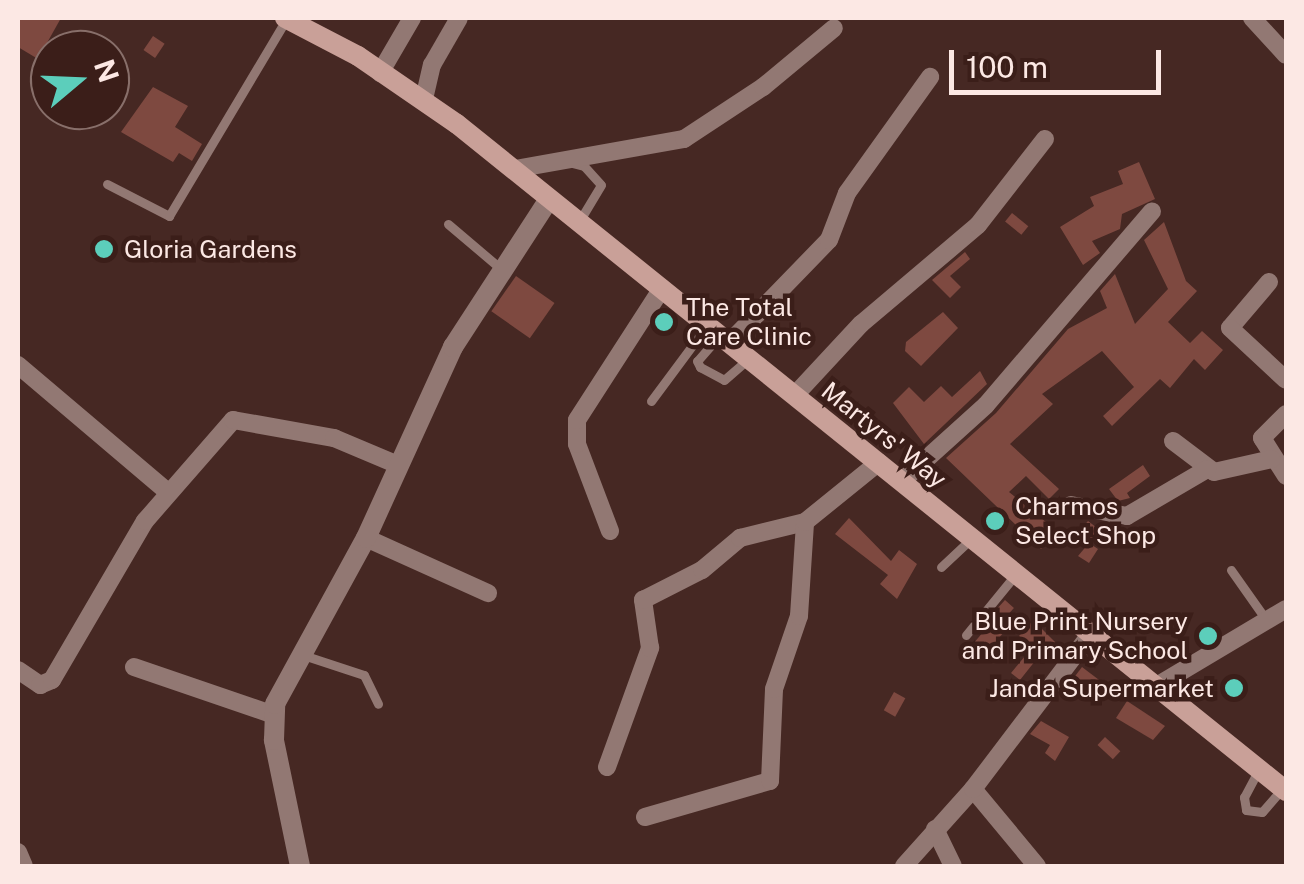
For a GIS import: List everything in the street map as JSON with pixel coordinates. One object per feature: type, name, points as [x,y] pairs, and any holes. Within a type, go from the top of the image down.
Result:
[{"type":"main road","name":"Martyrs' Way","points":[[286,18],[424,99],[515,169],[1258,769],[1279,794]]},
{"type":"street","points":[[380,72],[412,18]]},
{"type":"street","points":[[424,99],[432,65],[459,18]]},
{"type":"street","points":[[1252,18],[1284,49]]},
{"type":"street","points":[[515,169],[684,139],[763,87],[834,28]]},
{"type":"street","points":[[719,334],[829,240],[847,192],[930,77]]},
{"type":"street","points":[[795,395],[861,324],[978,225],[1045,140]]},
{"type":"street","points":[[300,866],[274,715],[300,655],[366,538],[396,464],[453,347],[549,199]]},
{"type":"street","points":[[902,481],[986,405],[1152,210]]},
{"type":"street","points":[[1269,282],[1230,328],[1286,380]]},
{"type":"street","points":[[610,531],[577,444],[576,420],[662,288]]},
{"type":"street","points":[[18,365],[168,492]]},
{"type":"street","points":[[1286,414],[1262,438],[1286,476]]},
{"type":"street","points":[[18,670],[36,684],[52,680],[168,492],[238,418],[334,438],[396,464]]},
{"type":"street","points":[[1172,442],[1207,469],[1224,473],[1272,459]]},
{"type":"street","points":[[608,767],[650,648],[643,600],[702,570],[740,538],[805,522],[879,462]]},
{"type":"street","points":[[1071,505],[1127,516],[1207,469]]},
{"type":"street","points":[[645,818],[770,782],[774,689],[799,616],[805,522]]},
{"type":"street","points":[[366,538],[488,593]]},
{"type":"street","points":[[1155,687],[1286,609]]},
{"type":"street","points":[[904,866],[973,789],[1090,634]]},
{"type":"street","points":[[134,668],[274,715]]},
{"type":"street","points":[[973,789],[1037,866]]},
{"type":"street","points":[[936,829],[953,866]]},
{"type":"street","points":[[18,852],[24,866]]},
{"type":"lane","points":[[108,184],[169,216],[286,18]]},
{"type":"lane","points":[[556,162],[584,166],[601,185],[578,222]]},
{"type":"lane","points":[[448,224],[501,269]]},
{"type":"lane","points":[[719,334],[697,361],[700,367],[724,380],[749,358]]},
{"type":"lane","points":[[651,401],[719,334]]},
{"type":"lane","points":[[941,567],[972,538]]},
{"type":"lane","points":[[1231,570],[1267,621]]},
{"type":"lane","points":[[966,635],[1016,574]]},
{"type":"lane","points":[[300,655],[364,676],[378,704]]},
{"type":"lane","points":[[1258,769],[1248,790],[1246,810],[1258,814],[1279,794]]},
{"type":"lane","points":[[1248,790],[1279,794]]},
{"type":"building","points":[[18,18],[61,18],[54,30],[30,30],[30,54],[18,47]]},
{"type":"building","points":[[153,36],[165,44],[155,58],[143,50]]},
{"type":"building","points":[[153,87],[188,106],[175,127],[202,144],[192,161],[179,153],[173,162],[121,132],[130,130],[130,119]]},
{"type":"building","points":[[1139,162],[1155,199],[1122,214],[1120,229],[1092,241],[1100,253],[1083,265],[1060,227],[1094,206],[1090,197],[1123,184],[1118,171]]},
{"type":"building","points":[[1012,213],[1028,226],[1021,235],[1005,222]]},
{"type":"building","points":[[1164,222],[1186,281],[1197,291],[1168,322],[1190,343],[1202,331],[1223,350],[1205,370],[1194,359],[1170,388],[1160,379],[1112,426],[1103,416],[1134,387],[1102,351],[1042,394],[1053,404],[1010,444],[1059,489],[1049,499],[1026,476],[1009,492],[1057,531],[1041,549],[946,458],[996,413],[1068,329],[1107,308],[1100,291],[1115,274],[1135,324],[1168,289],[1144,240]]},
{"type":"building","points":[[965,252],[970,259],[950,276],[961,287],[950,298],[932,280]]},
{"type":"building","points":[[516,276],[555,303],[530,338],[491,311]]},
{"type":"building","points":[[943,312],[958,328],[921,366],[905,351],[906,342]]},
{"type":"building","points":[[980,371],[987,384],[924,444],[893,403],[909,387],[924,402],[941,386],[952,397]]},
{"type":"building","points":[[1143,465],[1150,476],[1127,493],[1130,498],[1118,501],[1109,489]]},
{"type":"building","points":[[849,518],[891,561],[899,550],[917,564],[897,599],[880,584],[888,575],[835,534]]},
{"type":"building","points":[[1088,521],[1105,534],[1098,545],[1081,529]]},
{"type":"building","points":[[1089,543],[1098,549],[1089,563],[1078,556]]},
{"type":"building","points":[[1005,600],[1014,608],[1000,624],[991,616]]},
{"type":"building","points":[[994,619],[1006,629],[986,653],[974,643]]},
{"type":"building","points":[[1033,620],[1060,647],[1051,658],[1043,651],[1020,680],[1011,673],[1025,656],[1020,652],[1027,643],[1019,636]]},
{"type":"building","points":[[1082,667],[1103,683],[1093,696],[1072,681]]},
{"type":"building","points":[[894,692],[905,698],[895,717],[884,710]]},
{"type":"building","points":[[1127,701],[1165,726],[1153,740],[1116,718]]},
{"type":"building","points":[[1041,721],[1069,737],[1055,761],[1045,753],[1050,745],[1030,734]]},
{"type":"building","points":[[1105,737],[1120,751],[1113,759],[1097,745]]},
{"type":"place","name":"Gloria Gardens","points":[[104,249]]},
{"type":"place","name":"The Total Care Clinic","points":[[664,322]]},
{"type":"place","name":"Charmos Select Shop","points":[[995,521]]},
{"type":"place","name":"Blue Print Nursery and Primary School","points":[[1208,636]]},
{"type":"place","name":"Janda Supermarket","points":[[1234,688]]}]
